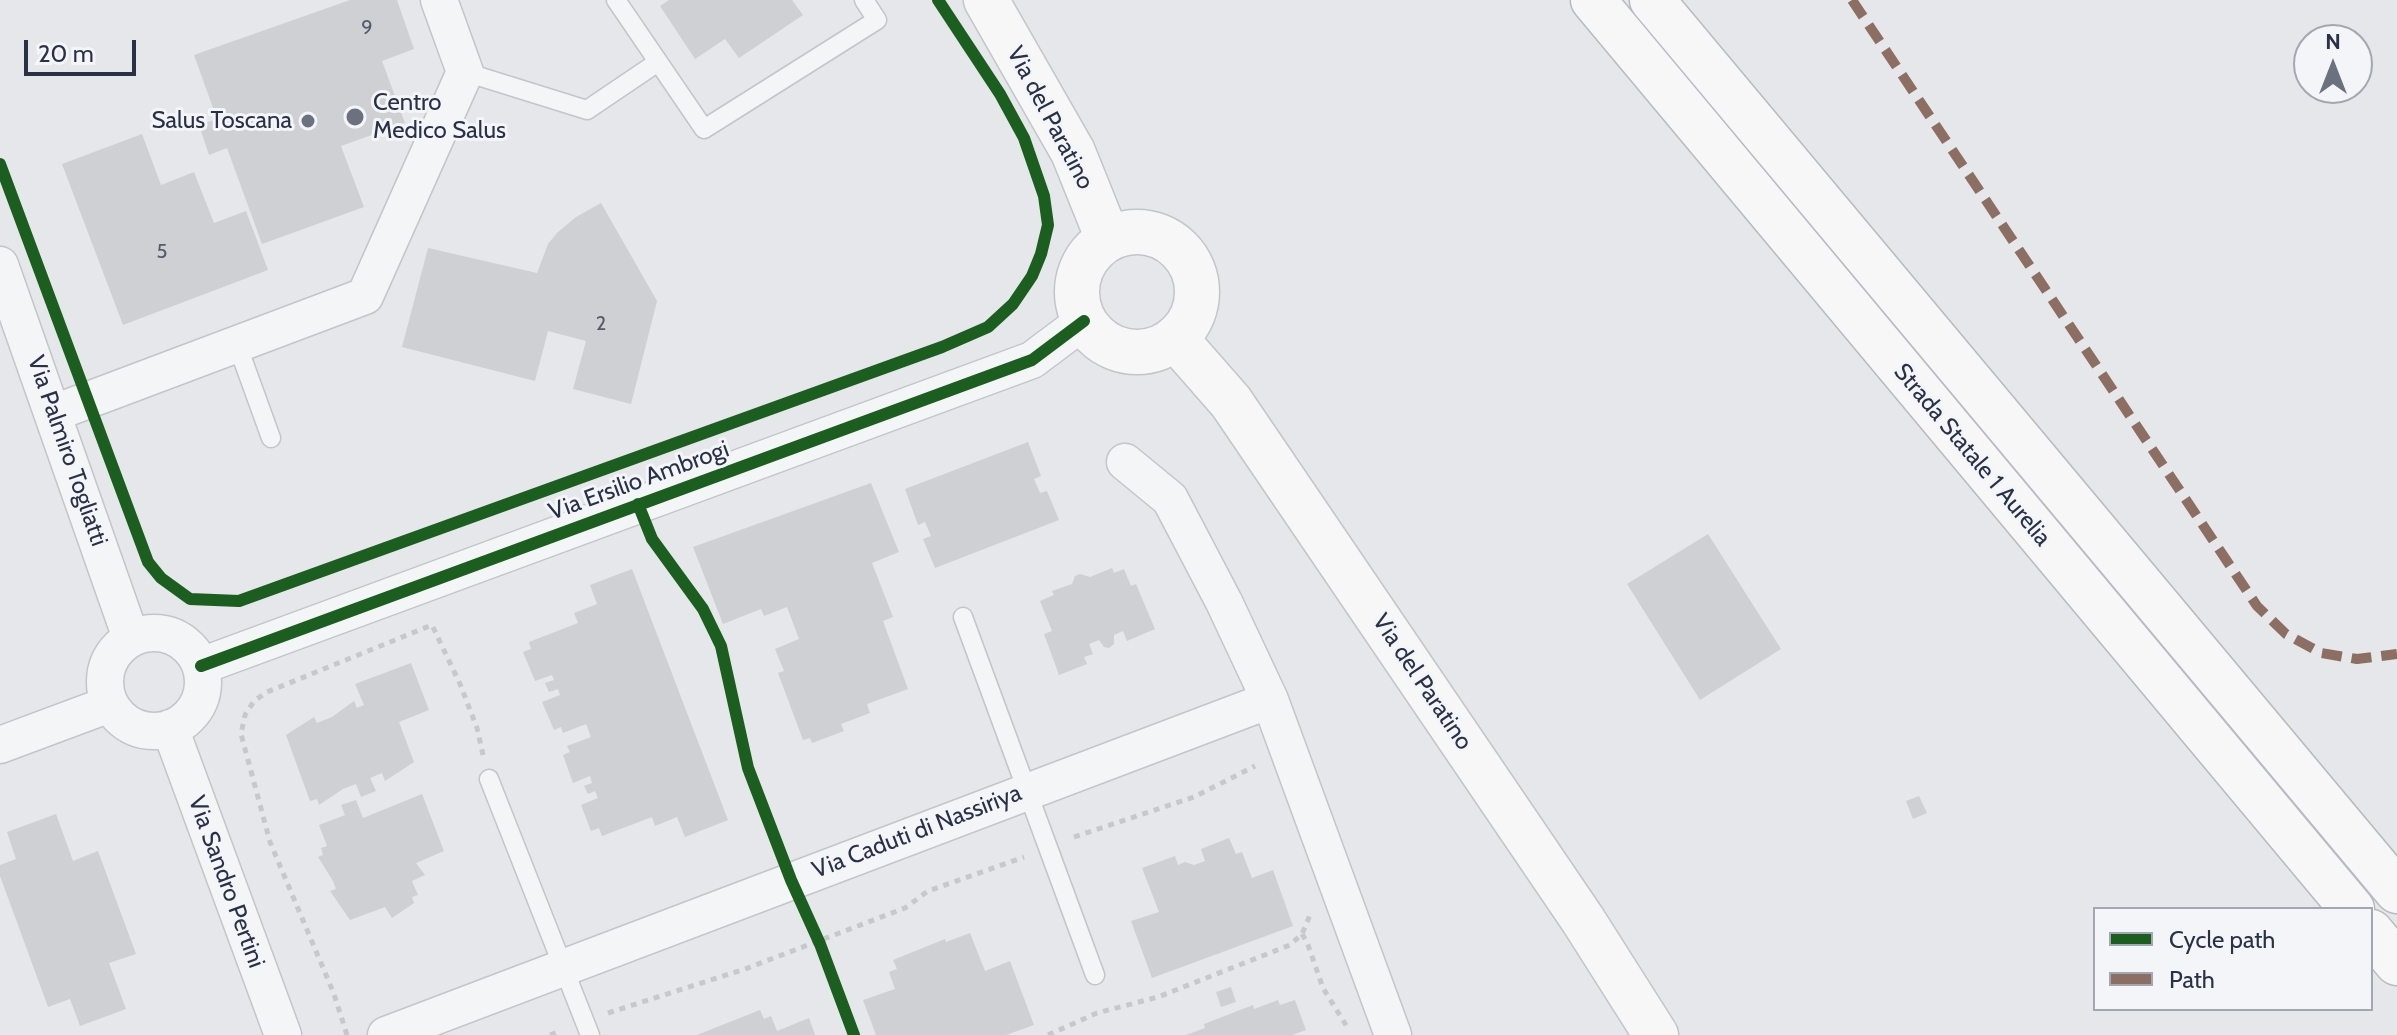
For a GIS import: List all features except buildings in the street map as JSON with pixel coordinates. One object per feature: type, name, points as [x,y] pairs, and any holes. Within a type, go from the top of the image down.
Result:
[{"type":"main road","name":"Via del Paratino","points":[[986,0],[1073,152],[1108,239]]},
{"type":"main road","name":"Strada Statale 1 Aurelia","points":[[1593,0],[2350,907]]},
{"type":"main road","name":"Strada Statale 1 Aurelia","points":[[1652,0],[2397,891]]},
{"type":"main road","points":[[1122,234],[1151,234],[1165,239],[1187,259],[1193,272],[1196,301],[1186,328],[1152,351],[1126,351],[1101,341],[1084,321],[1077,299],[1079,275],[1085,261],[1108,239],[1122,234]]},
{"type":"main road","name":"Via del Paratino","points":[[1175,338],[1231,402],[1583,920],[1656,1035]]},
{"type":"main road","points":[[2373,934],[2397,963]]},
{"type":"street","points":[[54,413],[365,296],[465,72],[439,0]]},
{"type":"street","name":"Via Palmiro Togliatti","points":[[0,265],[131,638]]},
{"type":"street","name":"Via Ersilio Ambrogi","points":[[201,666],[1032,360],[1084,321]]},
{"type":"street","points":[[1125,462],[1170,499],[1224,602],[1270,700],[1393,1035]]},
{"type":"street","points":[[148,633],[165,633],[180,639],[194,651],[201,666],[204,681],[201,697],[184,721],[170,728],[142,730],[118,715],[105,689],[105,674],[110,659],[119,647],[131,638],[148,633]]},
{"type":"street","name":"Via Caduti di Nassiriya","points":[[386,1035],[1270,700]]},
{"type":"street","points":[[0,745],[110,704]]},
{"type":"street","name":"Via Sandro Pertini","points":[[170,728],[283,1035]]},
{"type":"lane","points":[[616,0],[704,129],[877,20],[864,0]]},
{"type":"lane","points":[[465,72],[587,110],[658,62]]},
{"type":"lane","points":[[237,344],[271,438]]},
{"type":"lane","points":[[963,617],[1095,975]]},
{"type":"lane","points":[[489,779],[588,1028]]},
{"type":"path","points":[[638,504],[652,539],[703,609],[721,646],[748,768],[854,1035]]},
{"type":"path","points":[[347,1035],[334,994],[270,842],[241,734],[245,715],[254,701],[267,692],[432,625],[477,728],[489,779]]},
{"type":"path","points":[[550,1035],[588,1028],[905,908],[928,891],[1194,797],[1255,766]]},
{"type":"path","points":[[1048,1035],[1097,1013],[1158,997],[1290,945],[1302,934],[1311,911],[1342,899]]},
{"type":"path","points":[[1302,934],[1323,988],[1351,1035]]},
{"type":"marked path","points":[[1852,0],[2257,606],[2286,634],[2321,653],[2357,659],[2397,654]]},
{"type":"cycle path","points":[[0,164],[148,562],[161,578],[190,599],[239,601],[942,347],[988,327],[1013,304],[1032,276],[1048,225],[1044,196],[1024,138],[1000,94],[938,0]]},
{"type":"cycle path","points":[[201,666],[1032,360],[1084,321]]},
{"type":"cycle path","points":[[638,504],[652,539],[703,609],[721,646],[748,768],[854,1035]]},
{"type":"place","name":"Centro Medico Salus","points":[[355,117]]},
{"type":"place","name":"Salus Toscana","points":[[308,121]]}]
